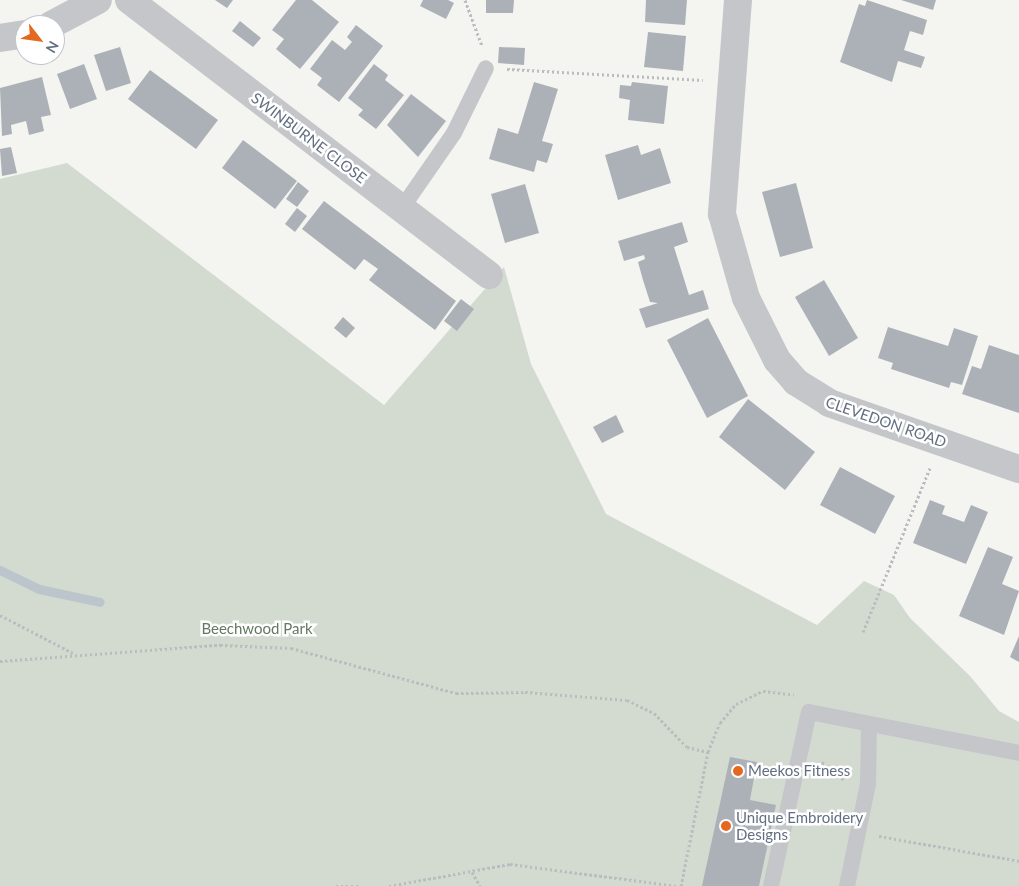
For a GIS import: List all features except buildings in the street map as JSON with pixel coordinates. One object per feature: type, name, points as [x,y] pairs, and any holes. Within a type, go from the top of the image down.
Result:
[{"type":"street","points":[[65,18],[98,0]]},
{"type":"street","name":"SWINBURNE CLOSE","points":[[129,0],[489,275]]},
{"type":"street","name":"CLEVEDON ROAD","points":[[738,0],[721,199],[724,228],[746,298],[777,360],[796,382],[818,398],[1019,468]]},
{"type":"street","points":[[0,38],[15,36]]},
{"type":"lane","points":[[402,208],[454,133],[486,68]]},
{"type":"lane","points":[[770,886],[809,712],[1019,753]]},
{"type":"lane","points":[[846,886],[864,806],[869,725]]},
{"type":"path","points":[[464,0],[486,68],[730,81]]},
{"type":"path","points":[[863,632],[941,442]]},
{"type":"path","points":[[0,615],[74,654]]},
{"type":"path","points":[[0,661],[74,654],[253,645],[341,659],[456,692],[613,697],[654,714],[687,748],[708,752]]},
{"type":"path","points":[[680,886],[708,752],[725,716],[749,696],[782,691],[802,701],[809,712]]},
{"type":"path","points":[[801,749],[840,776],[864,806]]},
{"type":"path","points":[[858,832],[1019,861]]},
{"type":"path","points":[[389,886],[420,884],[510,864],[676,886]]},
{"type":"path","points":[[472,872],[480,886]]},
{"type":"path","points":[[336,886],[360,886]]},
{"type":"green space","name":"Beechwood Park","points":[[67,163],[384,405],[504,267],[531,364],[606,514],[817,625],[864,581],[894,595],[910,618],[970,676],[999,711],[1019,722],[1019,886],[0,886],[0,179]]},
{"type":"waterway","points":[[0,570],[39,589],[100,602]]},
{"type":"place","name":"Meekos Fitness","points":[[738,771]]},
{"type":"place","name":"Unique Embroidery Designs","points":[[726,826]]}]
